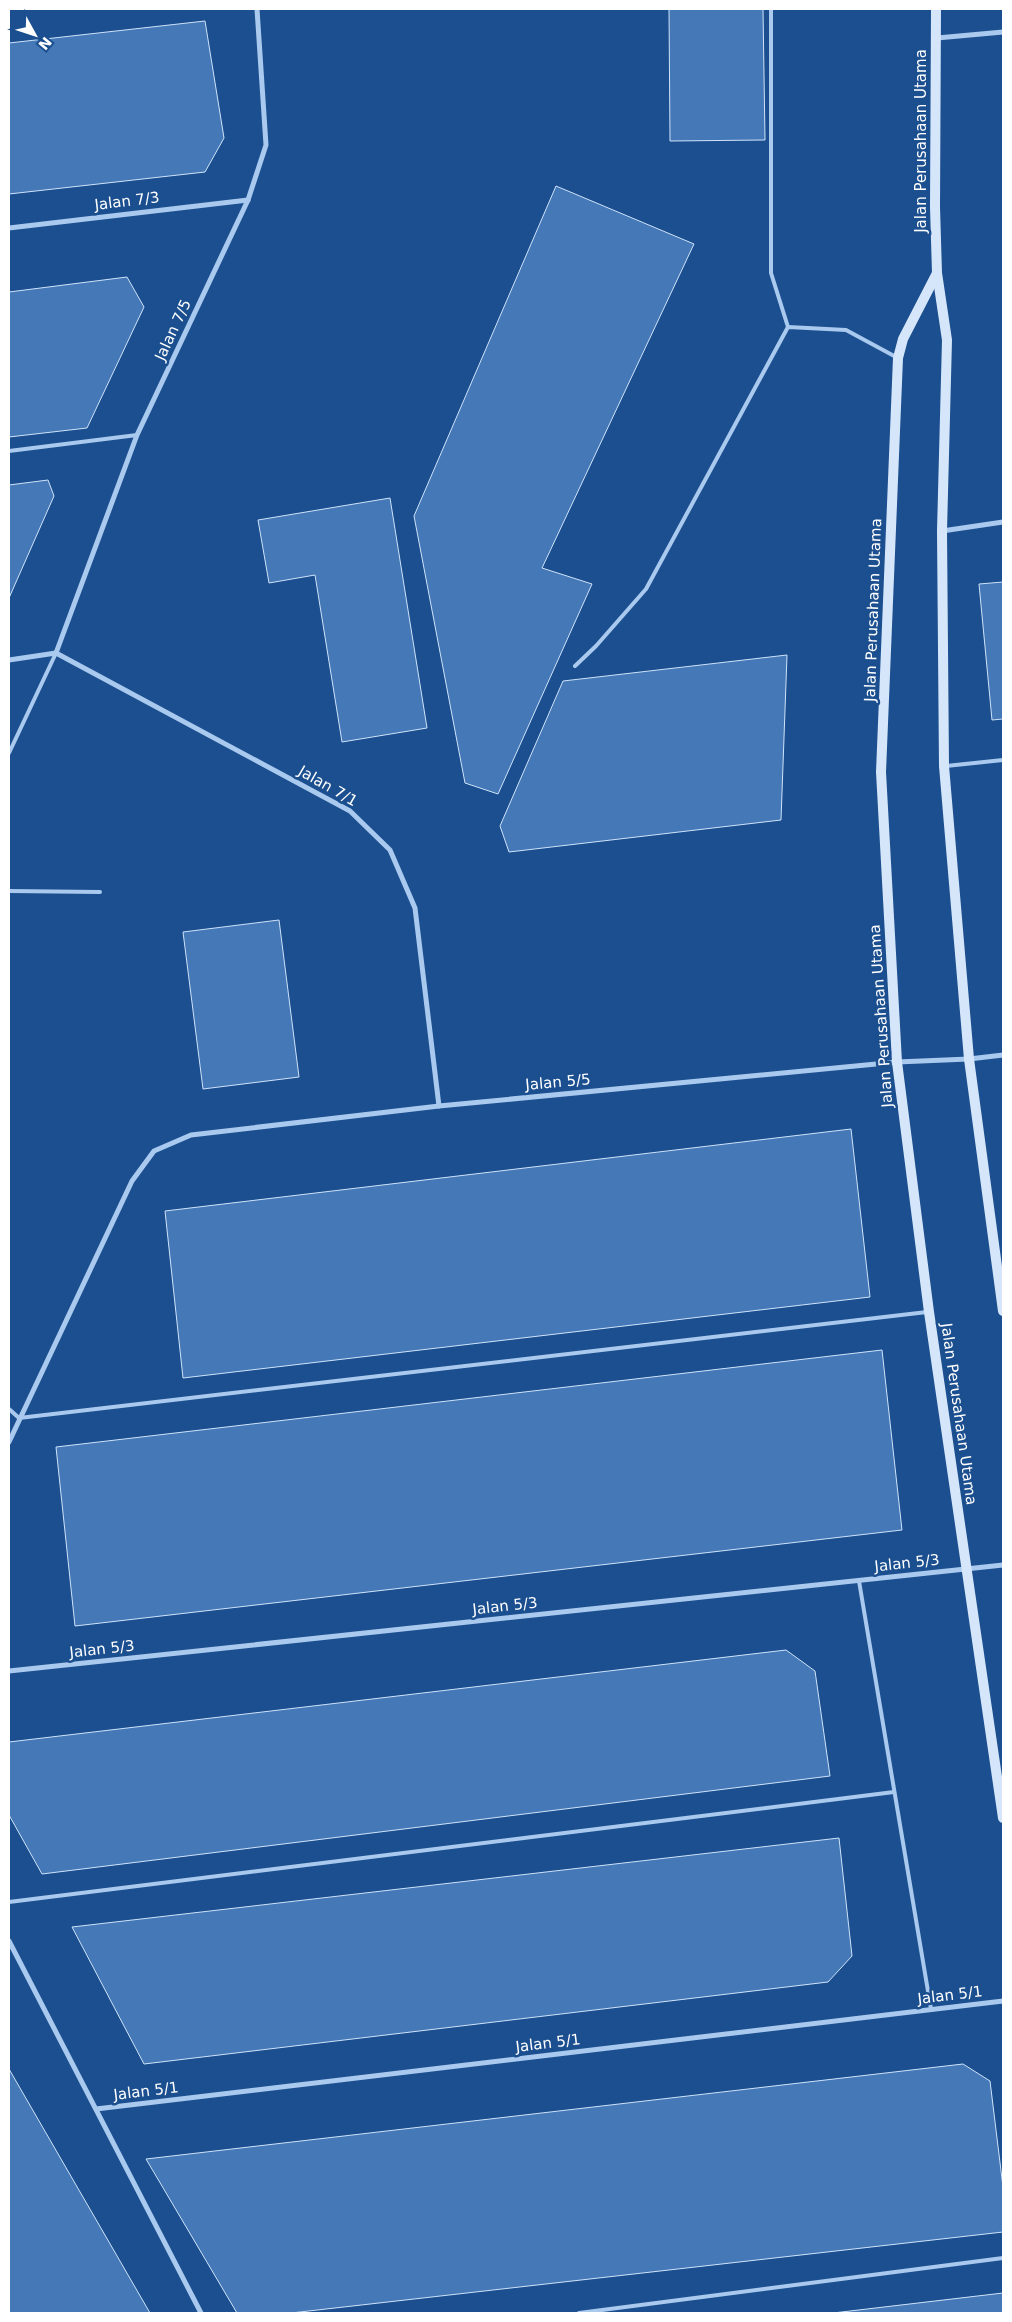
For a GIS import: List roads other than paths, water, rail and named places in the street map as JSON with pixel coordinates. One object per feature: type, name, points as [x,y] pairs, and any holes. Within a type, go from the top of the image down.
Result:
[{"type":"street","name":"Jalan 7/5","points":[[56,653],[137,435],[248,200],[266,145],[257,9]]},
{"type":"street","name":"Jalan Perusahaan Utama","points":[[936,9],[935,207],[937,273],[947,340],[942,531],[944,766],[969,1059],[1003,1311]]},
{"type":"street","points":[[937,38],[1003,32]]},
{"type":"street","name":"Jalan 7/3","points":[[9,228],[248,200]]},
{"type":"street","name":"Jalan Perusahaan Utama","points":[[937,273],[903,339],[898,358],[882,772],[897,1062],[929,1312],[1003,1818]]},
{"type":"street","points":[[942,531],[1003,522]]},
{"type":"street","points":[[9,660],[56,653]]},
{"type":"street","name":"Jalan 7/1","points":[[56,653],[350,811],[390,850],[415,908],[439,1106]]},
{"type":"street","name":"Jalan 5/5","points":[[19,1418],[132,1180],[154,1151],[191,1135],[439,1106],[897,1062],[969,1059],[1003,1055]]},
{"type":"street","points":[[9,1442],[19,1418]]},
{"type":"street","name":"Jalan 5/3","points":[[9,1671],[1003,1566]]},
{"type":"street","points":[[9,1942],[202,2313]]},
{"type":"street","name":"Jalan 5/1","points":[[96,2109],[1003,2001]]},
{"type":"lane","points":[[576,666],[646,589],[788,328],[771,273],[771,9]]},
{"type":"lane","points":[[788,328],[846,330],[898,358]]},
{"type":"lane","points":[[9,452],[137,435]]},
{"type":"lane","points":[[9,753],[56,653]]},
{"type":"lane","points":[[944,766],[1003,760]]},
{"type":"lane","points":[[9,891],[100,892]]},
{"type":"lane","points":[[9,1409],[19,1418],[929,1312]]},
{"type":"lane","points":[[859,1581],[931,2010]]},
{"type":"lane","points":[[9,1902],[894,1792]]},
{"type":"lane","points":[[579,2313],[1003,2258]]}]
